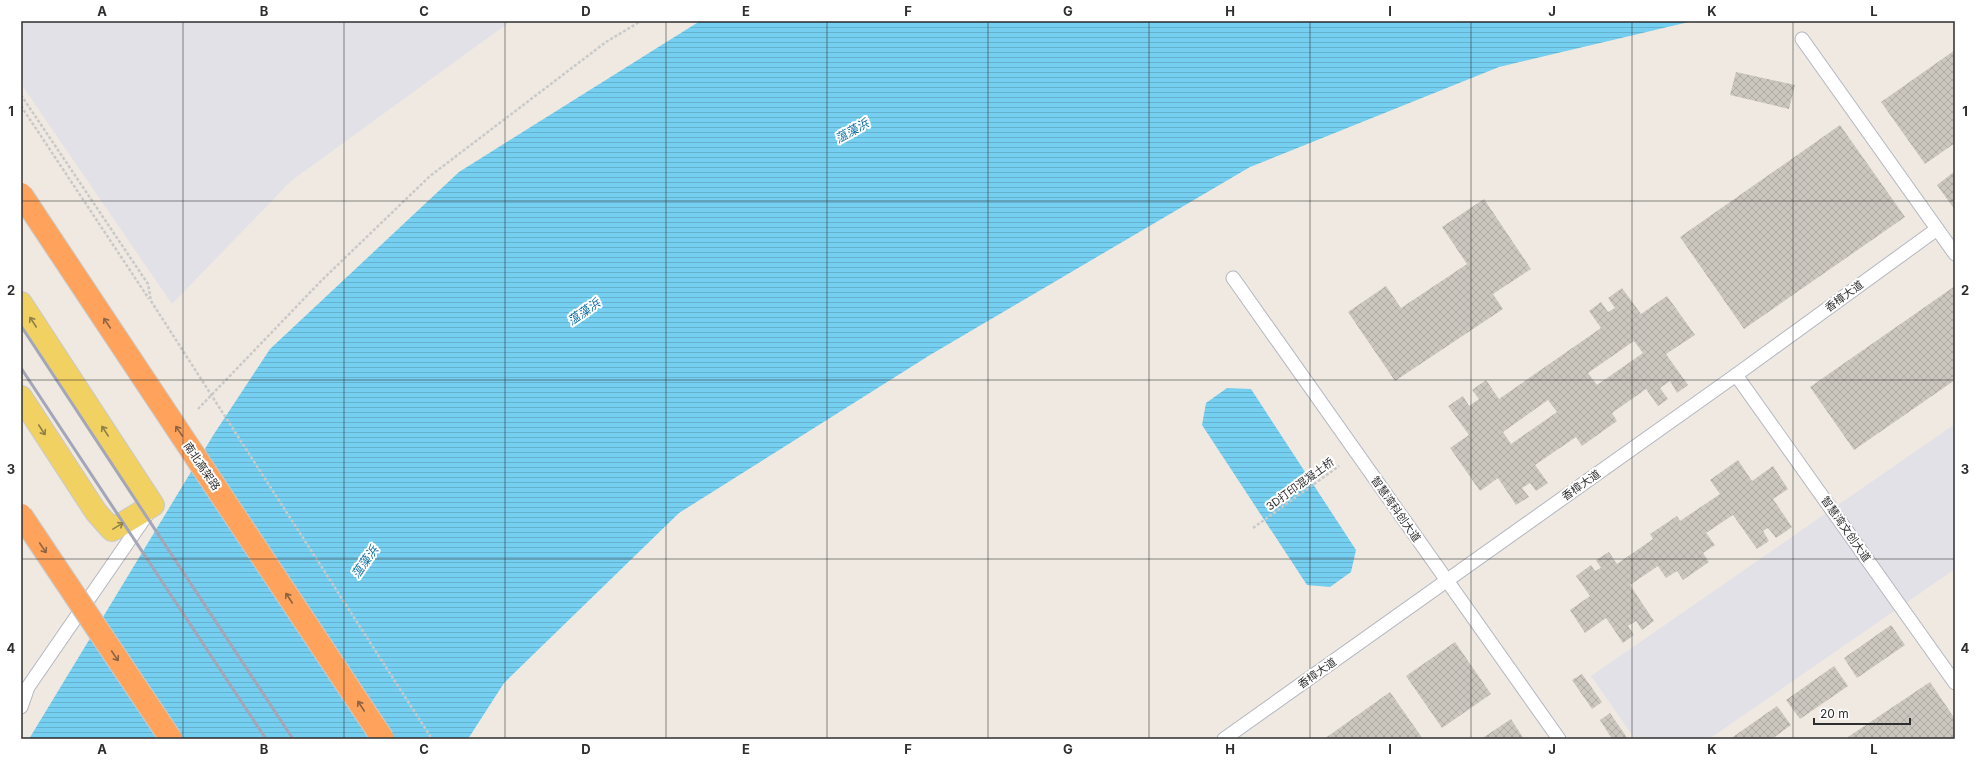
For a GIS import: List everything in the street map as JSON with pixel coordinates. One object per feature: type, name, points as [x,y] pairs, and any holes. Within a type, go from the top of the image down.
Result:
[{"type":"highway","name":"南北高架路","points":[[21,194],[383,739]]},
{"type":"highway","points":[[21,515],[171,739]]},
{"type":"main road","points":[[21,303],[153,505],[112,530],[96,512],[21,397]]},
{"type":"lane","points":[[1802,39],[1955,254]]},
{"type":"lane","name":"香樟大道","points":[[1224,739],[1736,375],[1937,229]]},
{"type":"lane","name":"智慧湾科创大道","points":[[1233,278],[1559,739]]},
{"type":"lane","name":"智慧湾文创大道","points":[[1736,375],[1955,683]]},
{"type":"lane","points":[[21,707],[28,687],[153,505]]},
{"type":"path","points":[[196,414],[199,407],[322,280],[430,176],[606,42],[641,21]]},
{"type":"path","points":[[21,95],[148,284],[151,301]]},
{"type":"path","points":[[21,106],[151,301],[432,739]]},
{"type":"path","name":"3D打印混凝土桥","points":[[1253,528],[1357,453]]},
{"type":"shaded area","points":[[21,21],[511,21],[291,181],[172,304],[21,84]]},
{"type":"shaded area","points":[[1955,424],[1955,569],[1709,739],[1635,739],[1591,676]]},
{"type":"water","name":"蕰藻浜","points":[[700,21],[1693,21],[1499,67],[1250,167],[930,355],[679,513],[504,683],[468,739],[29,739],[214,434],[270,349],[459,172]]},
{"type":"water","points":[[1227,388],[1251,389],[1356,550],[1351,572],[1330,587],[1307,585],[1202,425],[1206,403]]},
{"type":"building","points":[[1955,50],[1955,143],[1925,164],[1881,102]]},
{"type":"building","points":[[1736,72],[1795,85],[1789,109],[1730,95]]},
{"type":"building","points":[[1840,125],[1905,217],[1744,329],[1680,237]]},
{"type":"building","points":[[1955,171],[1955,210],[1937,185]]},
{"type":"building","points":[[1484,199],[1531,269],[1493,294],[1503,309],[1395,381],[1348,312],[1386,286],[1401,308],[1467,264],[1442,227]]},
{"type":"building","points":[[1955,286],[1955,380],[1854,450],[1810,387]]},
{"type":"building","points":[[1622,288],[1641,314],[1667,296],[1695,335],[1666,354],[1688,385],[1677,393],[1670,381],[1660,388],[1668,399],[1658,406],[1646,389],[1612,413],[1617,421],[1582,446],[1576,437],[1535,465],[1548,483],[1536,491],[1530,483],[1522,488],[1529,497],[1516,505],[1498,478],[1480,491],[1450,448],[1469,435],[1448,406],[1463,396],[1469,406],[1479,399],[1472,390],[1486,380],[1499,399],[1601,328],[1589,311],[1601,302],[1608,312],[1615,308],[1608,298]],"holes":[[[1634,341],[1643,353],[1597,385],[1588,373]],[[1548,400],[1557,412],[1511,444],[1503,432]]]},
{"type":"building","points":[[1738,460],[1752,481],[1773,466],[1788,489],[1773,499],[1792,527],[1776,538],[1768,528],[1763,531],[1769,541],[1757,549],[1733,515],[1706,533],[1715,545],[1703,553],[1709,562],[1683,580],[1677,571],[1666,578],[1658,566],[1630,585],[1654,621],[1642,630],[1636,621],[1628,626],[1634,635],[1623,643],[1606,618],[1585,633],[1570,610],[1590,596],[1576,576],[1591,565],[1595,571],[1601,568],[1596,560],[1609,552],[1617,564],[1653,539],[1650,534],[1677,516],[1680,521],[1720,494],[1710,480]]},
{"type":"building","points":[[1891,625],[1905,645],[1857,678],[1844,658]]},
{"type":"building","points":[[1455,642],[1491,694],[1442,728],[1406,676]]},
{"type":"building","points":[[1834,666],[1848,686],[1800,719],[1786,700]]},
{"type":"building","points":[[1582,674],[1602,702],[1592,709],[1572,680]]},
{"type":"building","points":[[1930,682],[1955,719],[1955,739],[1845,739]]},
{"type":"building","points":[[1390,692],[1423,739],[1324,739]]},
{"type":"building","points":[[1777,706],[1791,725],[1772,739],[1730,739]]},
{"type":"building","points":[[1610,713],[1628,739],[1612,739],[1600,720]]},
{"type":"building","points":[[1511,719],[1524,739],[1481,739]]},
{"type":"railway","points":[[21,326],[293,739]]},
{"type":"railway","points":[[21,368],[266,739]]}]
